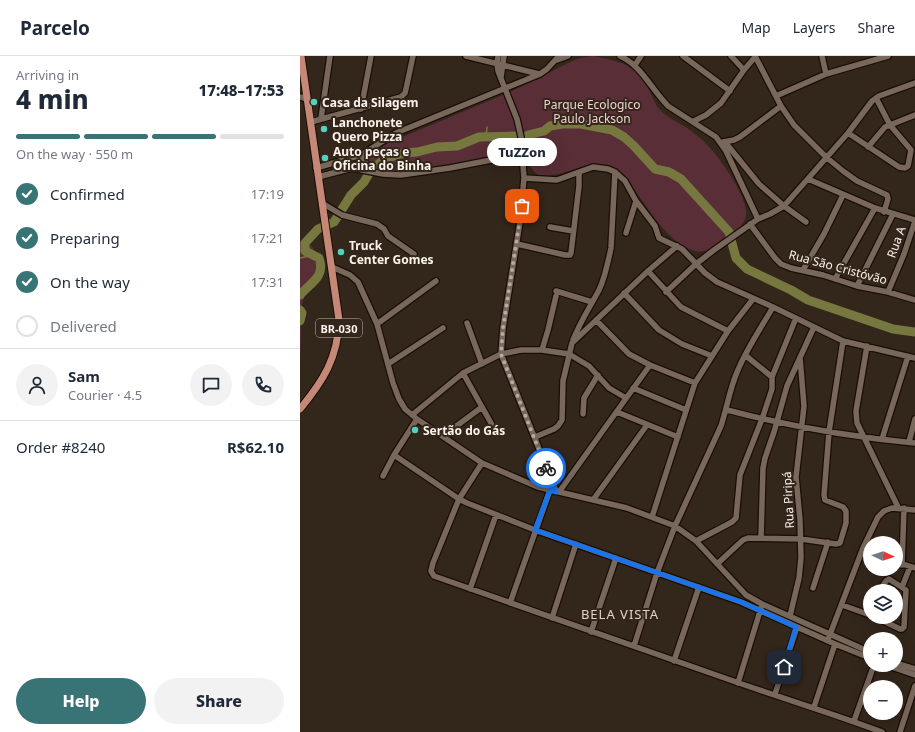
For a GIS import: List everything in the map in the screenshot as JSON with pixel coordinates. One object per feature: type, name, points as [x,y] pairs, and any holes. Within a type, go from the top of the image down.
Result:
[{"type":"main road","name":"BR-030","points":[[300,409],[326,374],[336,346],[339,320],[316,168],[311,122],[304,98],[301,56]]},
{"type":"street","points":[[321,119],[330,56]]},
{"type":"street","points":[[361,109],[371,56]]},
{"type":"street","points":[[311,122],[403,96],[406,89],[413,56]]},
{"type":"street","points":[[466,56],[540,74]]},
{"type":"street","points":[[498,56],[500,64]]},
{"type":"street","points":[[504,56],[498,70],[517,119],[523,163],[524,190],[517,244],[503,328],[501,354],[555,491]]},
{"type":"street","points":[[316,168],[359,156],[396,133],[540,74],[558,58],[568,56]]},
{"type":"street","points":[[620,56],[635,65],[668,106],[711,132],[723,142],[759,184],[784,206],[806,222]]},
{"type":"street","points":[[635,65],[641,56]]},
{"type":"street","points":[[683,56],[730,91]]},
{"type":"street","points":[[731,56],[744,70]]},
{"type":"street","points":[[694,121],[721,103],[755,56],[781,106],[794,125],[826,157],[857,181],[887,195],[888,199],[884,212]]},
{"type":"street","points":[[822,56],[826,74]]},
{"type":"street","points":[[776,96],[826,74],[888,56]]},
{"type":"street","points":[[666,292],[696,264],[750,224],[784,206],[848,132],[868,105],[876,98],[915,83]]},
{"type":"street","points":[[848,132],[899,167],[905,168],[908,166],[911,150],[890,125],[876,98]]},
{"type":"street","points":[[723,142],[740,137],[781,106]]},
{"type":"street","points":[[868,147],[885,127],[915,115]]},
{"type":"street","points":[[723,142],[758,219]]},
{"type":"street","points":[[359,156],[355,161],[361,170]]},
{"type":"street","points":[[359,156],[365,161],[365,166],[361,170]]},
{"type":"street","points":[[318,177],[347,168],[383,174],[401,175],[491,160],[523,163]]},
{"type":"street","points":[[524,178],[557,180],[598,166],[608,168],[625,181],[636,201],[655,226],[659,238],[682,249],[710,278],[843,341],[915,358]]},
{"type":"street","points":[[517,244],[568,255],[571,253],[579,186],[579,172]]},
{"type":"street","points":[[535,437],[554,429],[562,420],[563,381],[572,343],[580,324],[600,289],[611,248],[615,172]]},
{"type":"street","points":[[808,179],[884,212],[915,221]]},
{"type":"street","points":[[803,270],[824,234],[843,195]]},
{"type":"street","points":[[626,233],[636,201]]},
{"type":"street","points":[[322,204],[342,215],[377,224],[384,229],[388,236],[414,254]]},
{"type":"street","points":[[835,279],[875,208]]},
{"type":"street","points":[[857,286],[893,214]]},
{"type":"street","name":"Rua A","points":[[888,292],[904,254],[915,221]]},
{"type":"street","name":"Rua São Cristóvão","points":[[750,224],[778,262],[787,267],[915,300]]},
{"type":"street","points":[[550,227],[574,231]]},
{"type":"street","points":[[572,343],[648,270],[677,246]]},
{"type":"street","points":[[332,267],[356,279],[377,324],[399,399],[405,409],[442,436],[482,462],[538,487],[627,508],[675,526],[696,541],[760,610]]},
{"type":"street","points":[[648,270],[666,292],[681,306],[728,331]]},
{"type":"street","points":[[377,324],[436,281]]},
{"type":"street","points":[[624,293],[659,330],[682,344],[712,356]]},
{"type":"street","points":[[542,350],[556,294],[592,302]]},
{"type":"street","points":[[652,517],[695,383],[728,331],[753,299]]},
{"type":"street","points":[[634,646],[657,573],[675,526],[721,426],[737,371],[773,307]]},
{"type":"street","points":[[696,541],[732,522],[736,518],[739,478],[762,420],[772,389],[772,377],[796,318]]},
{"type":"street","points":[[596,320],[624,349],[650,365],[695,383]]},
{"type":"street","points":[[468,323],[482,364]]},
{"type":"street","points":[[761,538],[764,463],[788,386],[814,327]]},
{"type":"street","points":[[388,364],[443,328]]},
{"type":"street","points":[[717,564],[743,540],[748,538],[801,539],[837,544],[840,541],[846,523],[846,511],[842,507],[827,502],[824,498],[829,432],[843,341]]},
{"type":"street","points":[[867,346],[856,411],[857,423],[901,508],[902,536]]},
{"type":"street","points":[[383,476],[415,417],[463,372],[501,354],[521,350],[542,350],[570,354],[582,360],[611,390],[626,398]]},
{"type":"street","points":[[745,355],[772,377]]},
{"type":"street","points":[[882,439],[908,356]]},
{"type":"street","name":"Rua Piripá","points":[[790,616],[800,571],[801,539],[796,477],[805,402],[800,358]]},
{"type":"street","points":[[510,603],[535,530],[555,491],[617,412],[650,365]]},
{"type":"street","points":[[463,372],[496,432]]},
{"type":"street","points":[[583,414],[584,398],[598,375]]},
{"type":"street","points":[[633,388],[686,410]]},
{"type":"street","points":[[442,436],[482,407]]},
{"type":"street","points":[[726,410],[762,420],[829,432],[912,442],[915,420]]},
{"type":"street","points":[[617,412],[678,437]]},
{"type":"street","points":[[592,500],[647,425]]},
{"type":"street","points":[[394,455],[459,499],[496,515],[760,610],[863,655]]},
{"type":"street","points":[[482,462],[459,499],[431,571],[434,576],[674,661],[814,707],[882,732]]},
{"type":"street","points":[[869,536],[880,514],[888,509],[901,508],[915,510]]},
{"type":"street","points":[[470,589],[496,515]]},
{"type":"street","points":[[813,588],[828,542]]},
{"type":"street","points":[[552,618],[576,544]]},
{"type":"street","points":[[828,641],[863,548]]},
{"type":"street","points":[[591,632],[616,558]]},
{"type":"street","points":[[903,564],[913,567],[903,585]]},
{"type":"street","points":[[884,584],[887,580],[890,580],[897,584]]},
{"type":"street","points":[[674,661],[699,587]]},
{"type":"street","points":[[890,624],[903,629],[907,592],[906,589],[903,588]]},
{"type":"street","points":[[746,595],[762,604],[863,649]]},
{"type":"street","points":[[738,683],[762,604]]},
{"type":"street","points":[[842,605],[863,612]]},
{"type":"street","points":[[775,694],[796,627]]},
{"type":"street","points":[[814,707],[835,644]]},
{"type":"street","points":[[903,665],[915,669]]},
{"type":"street","points":[[903,671],[915,675]]},
{"type":"street","points":[[854,721],[872,672]]},
{"type":"street","points":[[900,731],[915,686]]},
{"type":"green space","name":"Parque Ecologico Paulo Jackson","points":[[593,56],[623,63],[638,72],[659,109],[701,139],[722,163],[737,186],[746,207],[744,222],[728,239],[717,246],[699,252],[686,247],[662,228],[624,177],[617,170],[605,165],[590,165],[560,174],[540,176],[525,161],[502,157],[401,172],[378,171],[371,167],[369,163],[370,155],[383,145],[510,92],[572,61]]},
{"type":"green space","points":[[300,241],[311,245],[320,258],[321,265],[320,272],[304,297],[302,304],[300,358]]},
{"type":"waterway","points":[[528,135],[544,131],[550,126],[562,124],[581,124],[612,130],[624,137],[634,146],[655,169],[669,172],[681,179],[729,232],[736,258],[747,269],[791,290],[808,300],[893,329],[915,332]]},
{"type":"waterway","points":[[486,136],[487,127]]},
{"type":"waterway","points":[[300,295],[319,275],[321,265],[319,258],[305,251],[305,243],[318,229],[334,222],[351,195],[364,182],[371,170],[385,159],[403,153],[417,152],[437,147],[457,146],[479,137],[515,136]]},
{"type":"waterway","points":[[300,258],[314,255]]},
{"type":"waterway","points":[[300,310],[302,313],[300,321]]},
{"type":"way so far","points":[[522,206],[508,292],[501,354],[546,468]]},
{"type":"place","name":"Casa da Silagem","points":[[314,102]]},
{"type":"place","name":"Lanchonete Quero Pizza","points":[[324,129]]},
{"type":"place","name":"Auto peças e Oficina do Binha","points":[[325,158]]},
{"type":"place","name":"TuZZon","points":[[522,206]]},
{"type":"place","name":"Truck Center Gomes","points":[[341,252]]},
{"type":"place","name":"Sertão do Gás","points":[[415,430]]},
{"type":"district","name":"BELA VISTA","points":[[620,614]]},
{"type":"route","points":[[546,468],[556,492],[550,490],[535,530],[741,602],[796,627],[784,667]]}]
